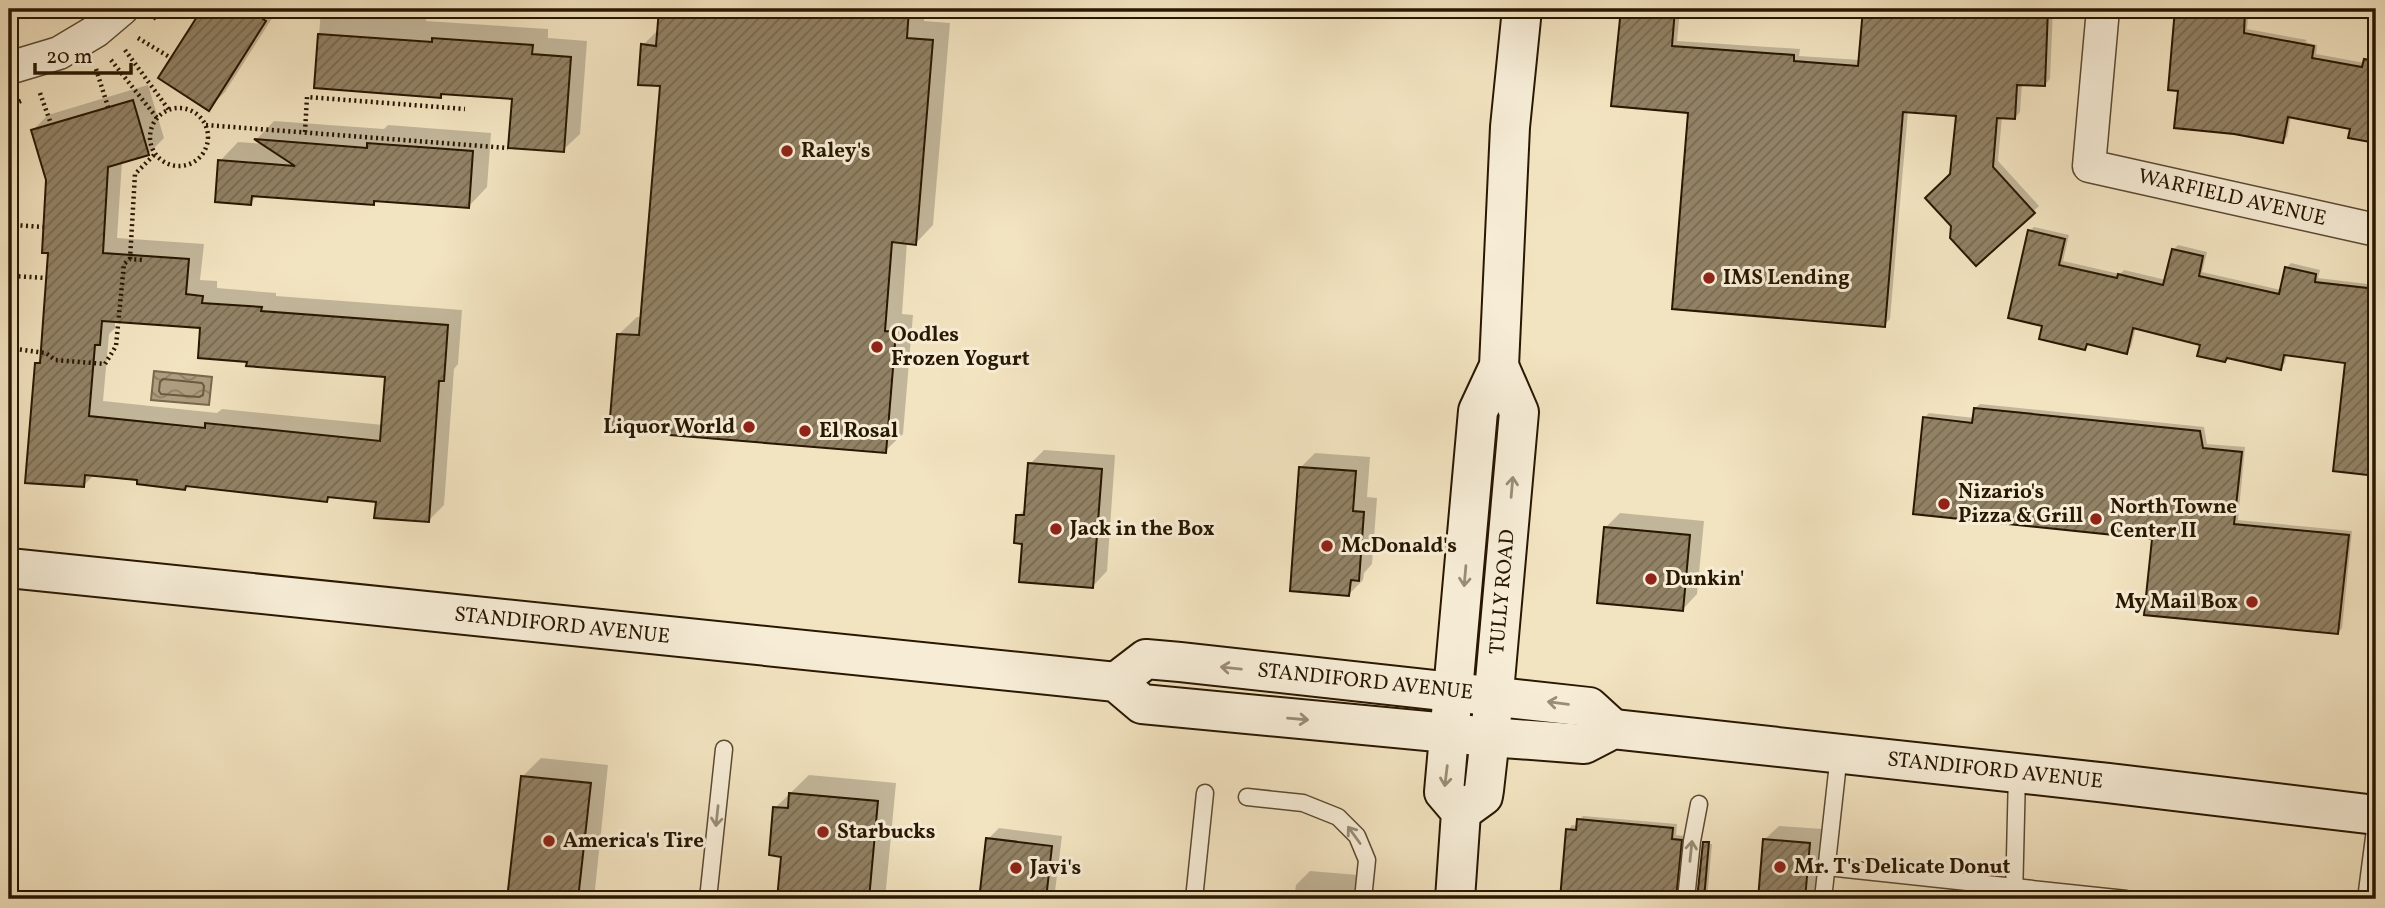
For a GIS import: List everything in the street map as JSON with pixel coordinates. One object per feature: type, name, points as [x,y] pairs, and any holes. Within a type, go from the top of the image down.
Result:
[{"type":"main road","name":"TULLY ROAD","points":[[1499,366],[1519,412],[1483,796],[1461,813],[1444,792],[1478,411],[1499,366],[1510,127],[1522,9]]},
{"type":"main road","name":"STANDIFORD AVENUE","points":[[9,568],[1116,682],[1142,704],[1584,744],[1613,729],[2376,815]]},
{"type":"main road","name":"STANDIFORD AVENUE","points":[[1116,682],[1146,659],[1589,707],[1613,729]]},
{"type":"main road","points":[[1455,899],[1461,813]]},
{"type":"street","points":[[9,68],[59,53],[96,31],[122,9]]},
{"type":"street","name":"WARFIELD AVENUE","points":[[2103,9],[2089,166],[2376,230]]},
{"type":"lane","points":[[708,899],[724,748]]},
{"type":"lane","points":[[1823,899],[1839,754]]},
{"type":"lane","points":[[2014,893],[2017,773]]},
{"type":"lane","points":[[1194,899],[1205,793]]},
{"type":"lane","points":[[1247,797],[1303,803],[1338,817],[1357,836],[1367,860],[1363,899]]},
{"type":"lane","points":[[1686,899],[1699,804]]},
{"type":"lane","points":[[2367,899],[2376,822]]},
{"type":"lane","points":[[1826,867],[2014,893],[2126,899]]},
{"type":"path","points":[[138,37],[171,58]]},
{"type":"path","points":[[125,50],[169,110]]},
{"type":"path","points":[[111,60],[157,118]]},
{"type":"path","points":[[96,69],[108,107]]},
{"type":"path","points":[[40,93],[51,124]]},
{"type":"path","points":[[305,132],[307,97],[466,109]]},
{"type":"path","points":[[183,108],[192,111],[206,125],[208,134],[204,152],[190,164],[171,165],[155,154],[150,136],[157,118],[169,110],[183,108]]},
{"type":"path","points":[[206,125],[508,148]]},
{"type":"path","points":[[130,259],[135,174],[155,154]]},
{"type":"path","points":[[9,161],[16,193],[9,317]]},
{"type":"path","points":[[15,225],[43,227]]},
{"type":"path","points":[[9,348],[46,353],[55,360],[106,364],[116,346],[124,264],[130,259],[143,260]]},
{"type":"path","points":[[13,276],[46,278]]},
{"type":"water","points":[[154,371],[212,377],[209,405],[151,400]]},
{"type":"building","points":[[202,9],[248,9],[266,21],[209,111],[158,78]]},
{"type":"building","points":[[659,9],[909,9],[907,38],[933,40],[916,245],[892,242],[885,331],[896,332],[886,453],[609,430],[617,334],[639,335],[660,86],[638,85],[641,44],[656,46]]},
{"type":"building","points":[[1621,9],[1675,9],[1672,46],[1794,55],[1794,61],[1858,66],[1863,9],[2048,9],[2045,86],[2017,85],[2015,119],[1997,118],[1993,167],[2035,213],[1976,266],[1950,238],[1951,226],[1925,198],[1950,174],[1956,116],[1903,112],[1885,327],[1672,309],[1688,113],[1611,106]]},
{"type":"building","points":[[2175,9],[2245,12],[2244,33],[2314,46],[2312,58],[2362,67],[2364,59],[2376,61],[2376,143],[2348,138],[2350,129],[2288,117],[2283,143],[2234,134],[2174,128],[2178,91],[2168,90]]},
{"type":"building","points":[[318,34],[432,42],[432,38],[533,45],[532,54],[571,57],[564,152],[508,148],[512,99],[441,94],[441,98],[314,88]]},
{"type":"building","points":[[133,100],[149,155],[108,167],[103,253],[189,259],[186,294],[203,296],[202,303],[262,307],[261,311],[448,325],[444,381],[439,381],[429,522],[374,518],[376,502],[328,497],[327,502],[186,486],[185,490],[137,484],[137,480],[85,475],[84,487],[25,483],[35,363],[40,363],[48,253],[42,253],[46,180],[31,130]],"holes":[[[102,321],[200,328],[198,358],[247,362],[246,366],[385,377],[380,441],[205,423],[205,428],[89,416],[95,345],[100,345]]]},
{"type":"building","points":[[254,139],[367,148],[367,143],[473,151],[469,208],[374,201],[374,205],[252,196],[251,205],[215,202],[218,160],[295,166]]},
{"type":"building","points":[[2028,230],[2065,239],[2059,265],[2117,278],[2118,274],[2163,285],[2172,249],[2203,256],[2199,276],[2279,294],[2285,267],[2316,274],[2315,282],[2376,289],[2376,476],[2333,471],[2345,363],[2284,355],[2281,370],[2227,358],[2225,362],[2197,356],[2200,345],[2133,328],[2127,354],[2087,344],[2085,350],[2039,339],[2042,326],[2008,318]]},
{"type":"building","name":"North Towne Center II","points":[[1974,408],[2200,431],[2203,448],[2242,452],[2234,524],[2349,535],[2338,634],[2144,615],[2152,539],[1913,514],[1923,417],[1972,423]]},
{"type":"building","name":"Jack in the Box","points":[[1028,463],[1102,469],[1093,588],[1019,582],[1022,544],[1014,543],[1016,515],[1024,515]]},
{"type":"building","name":"McDonald's","points":[[1299,467],[1356,471],[1353,511],[1364,512],[1359,581],[1351,580],[1349,596],[1290,591]]},
{"type":"building","points":[[1604,527],[1690,535],[1683,611],[1597,603]]},
{"type":"building","name":"America's Tire","points":[[521,776],[591,783],[578,899],[507,899]]},
{"type":"building","name":"Starbucks","points":[[789,793],[878,801],[869,899],[777,899],[781,857],[769,855],[773,807],[788,808]]},
{"type":"building","points":[[1577,819],[1673,828],[1672,839],[1682,840],[1676,899],[1560,899],[1566,829],[1576,830]]},
{"type":"building","name":"Javi's","points":[[986,838],[1052,846],[1046,899],[988,899],[989,892],[980,891]]},
{"type":"building","points":[[1763,839],[1810,843],[1805,899],[1758,899]]},
{"type":"building","points":[[1703,842],[1709,842],[1704,899],[1697,899]]},
{"type":"place","name":"Raley's","points":[[787,151]]},
{"type":"place","name":"IMS Lending","points":[[1709,278]]},
{"type":"place","name":"Oodles Frozen Yogurt","points":[[877,347]]},
{"type":"place","name":"Liquor World","points":[[749,427]]},
{"type":"place","name":"El Rosal","points":[[805,431]]},
{"type":"place","name":"Nizario's Pizza & Grill","points":[[1944,504]]},
{"type":"place","name":"North Towne Center II","points":[[2096,519]]},
{"type":"place","name":"Jack in the Box","points":[[1056,529]]},
{"type":"place","name":"McDonald's","points":[[1327,546]]},
{"type":"place","name":"Dunkin'","points":[[1651,579]]},
{"type":"place","name":"My Mail Box","points":[[2252,602]]},
{"type":"place","name":"Starbucks","points":[[823,832]]},
{"type":"place","name":"America's Tire","points":[[549,841]]},
{"type":"place","name":"Mr. T's Delicate Donut","points":[[1780,867]]},
{"type":"place","name":"Javi's","points":[[1016,868]]}]
